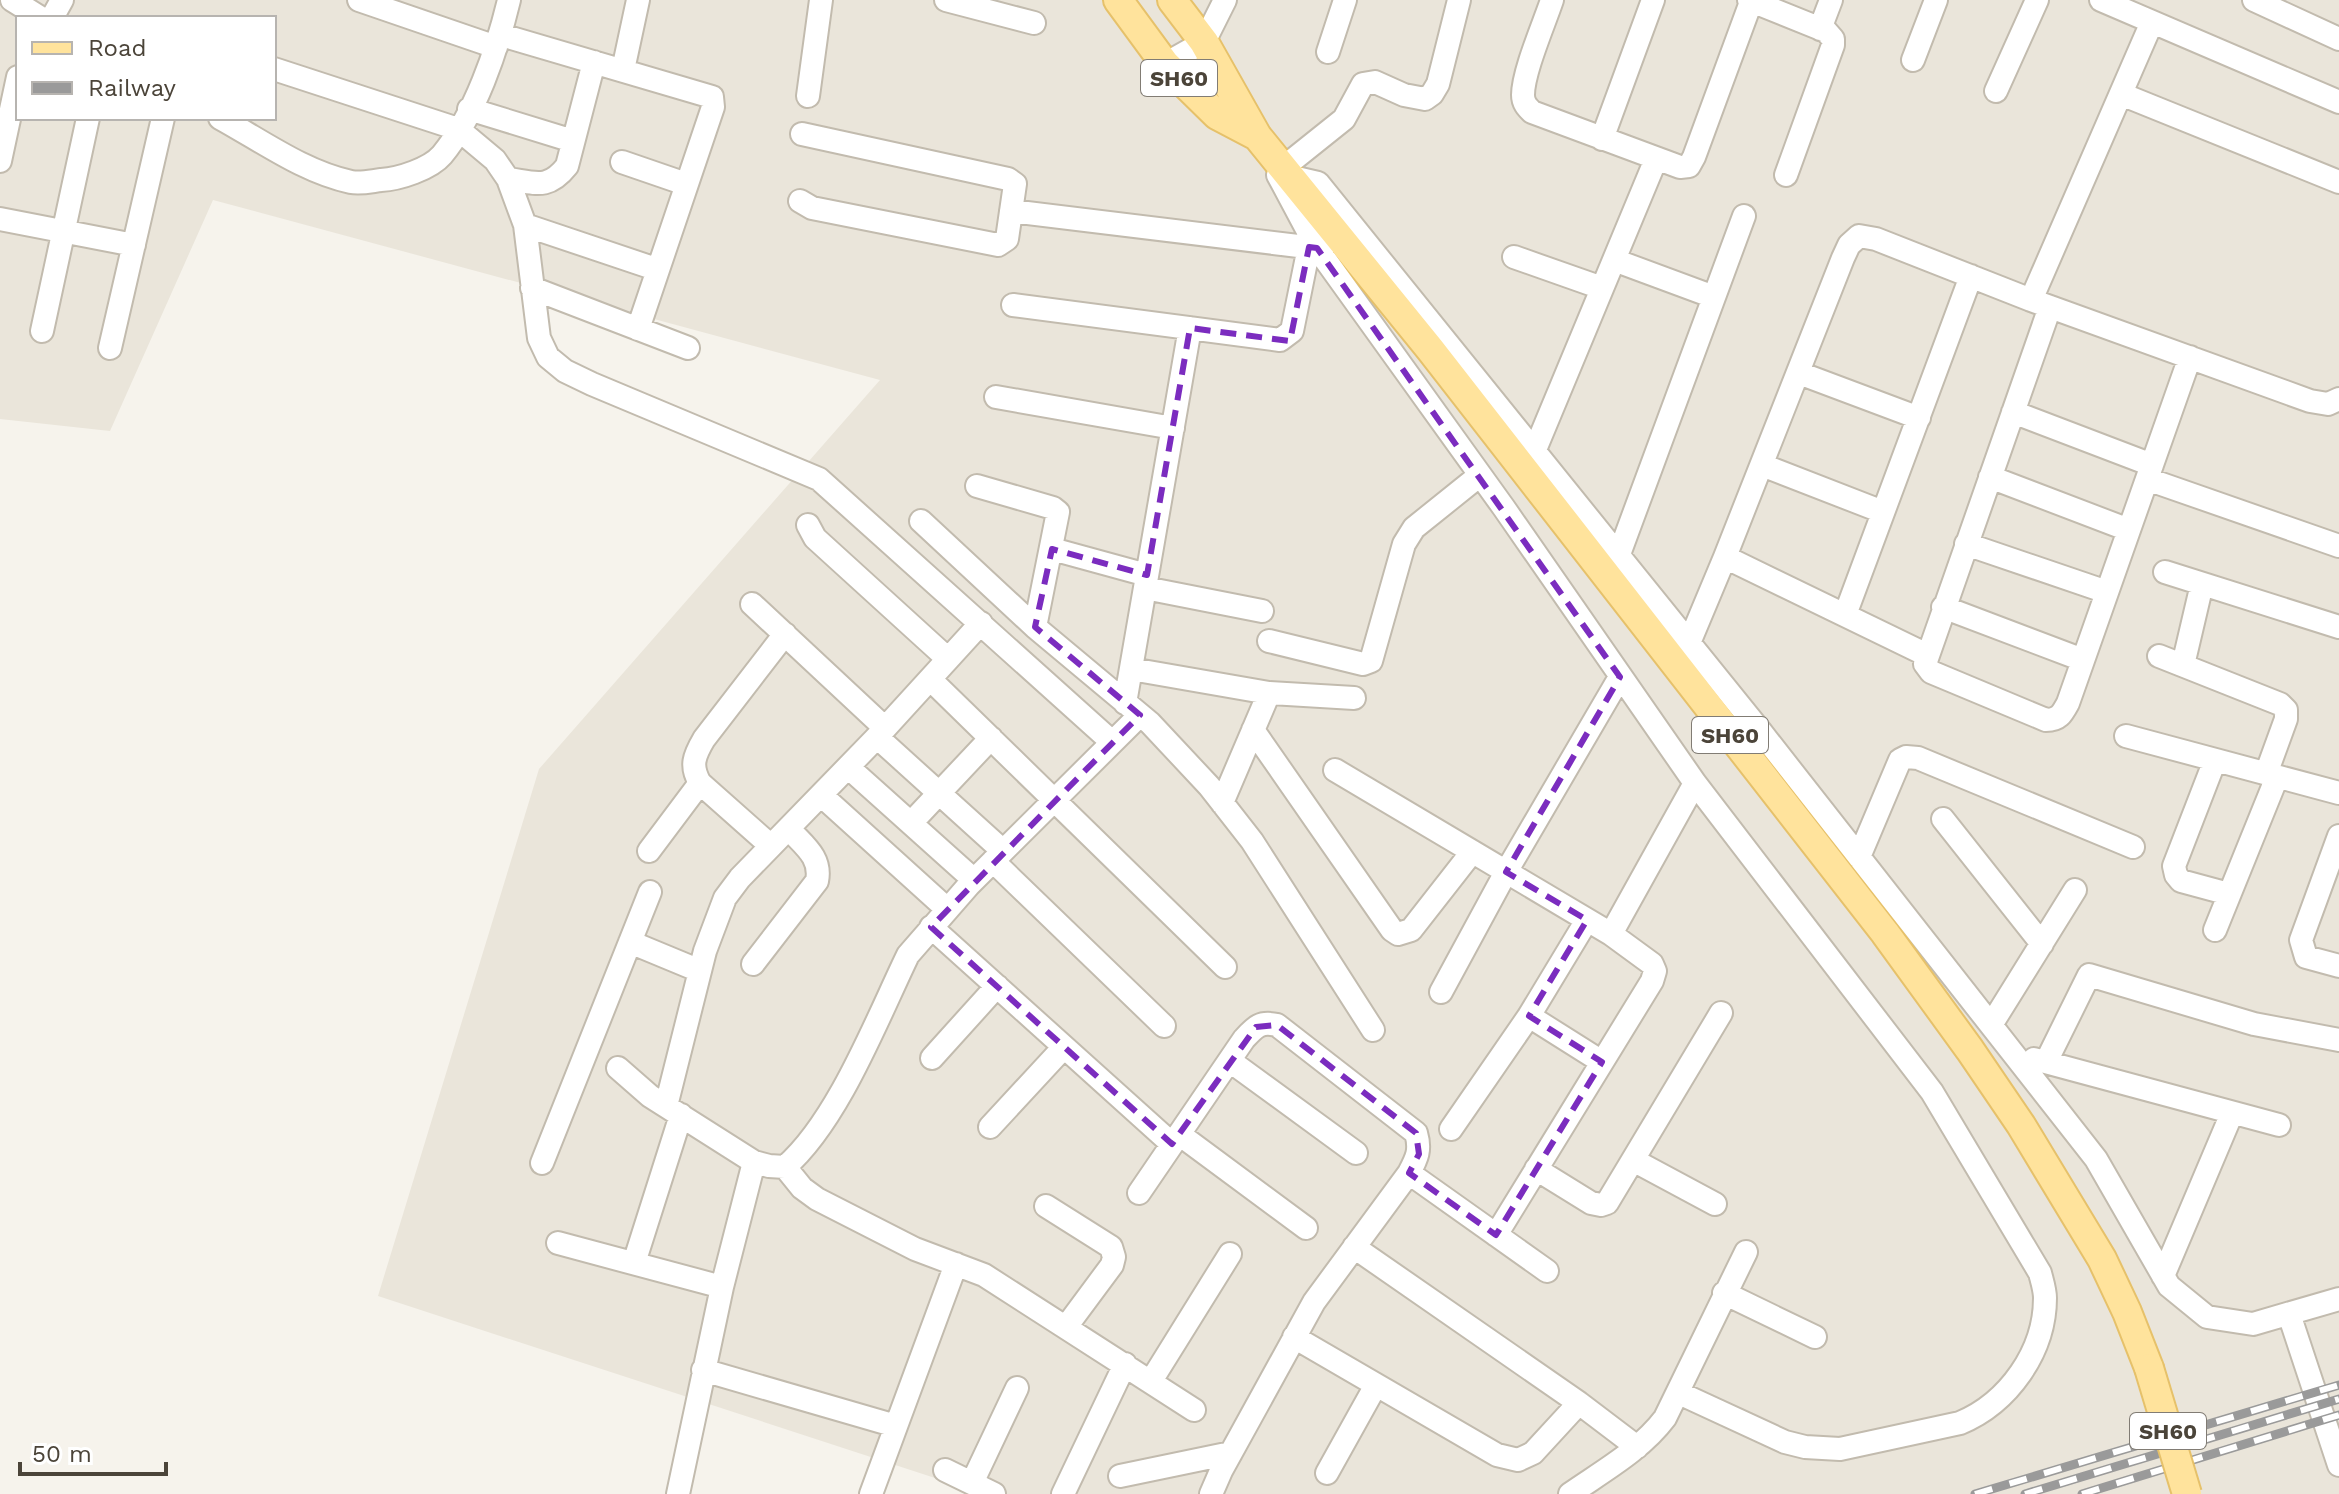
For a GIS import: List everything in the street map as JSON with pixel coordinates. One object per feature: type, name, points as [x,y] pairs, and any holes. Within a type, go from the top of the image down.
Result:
[{"type":"main road","name":"SH60","points":[[1118,0],[1165,64],[1217,115],[1257,136]]},
{"type":"main road","name":"SH60","points":[[1172,0],[1204,42],[1257,136],[1885,933],[2021,1125],[2102,1259],[2127,1312],[2149,1368],[2187,1494]]},
{"type":"street","points":[[12,0],[37,16]]},
{"type":"street","points":[[40,16],[62,0]]},
{"type":"street","points":[[359,0],[499,41],[594,62],[712,97],[713,107],[638,329]]},
{"type":"street","points":[[224,120],[316,172],[355,183],[400,179],[440,158],[458,129],[485,79],[509,0]]},
{"type":"street","points":[[623,70],[638,0]]},
{"type":"street","points":[[808,96],[821,0]]},
{"type":"street","points":[[946,0],[1034,23]]},
{"type":"street","points":[[1165,64],[1204,42],[1225,0]]},
{"type":"street","points":[[1328,52],[1345,0]]},
{"type":"street","points":[[1459,0],[1438,84],[1432,94],[1425,99],[1404,95],[1375,82],[1363,84],[1344,119],[1288,172],[1318,183],[1859,857],[2096,1159],[2169,1286],[2207,1317],[2253,1324],[2339,1299]]},
{"type":"street","points":[[1552,0],[1526,78],[1524,103],[1532,112],[1680,167],[1689,166],[1750,1],[1831,35],[1833,45],[1786,175]]},
{"type":"street","points":[[1602,139],[1653,0]]},
{"type":"street","points":[[1820,29],[1831,0]]},
{"type":"street","points":[[1913,60],[1936,0]]},
{"type":"street","points":[[1996,91],[2037,0]]},
{"type":"street","points":[[2101,0],[2339,102]]},
{"type":"street","points":[[2254,0],[2339,39]]},
{"type":"street","points":[[2152,22],[2040,303],[2013,412],[1927,655],[1925,664],[1931,672],[2046,720],[2054,720],[2062,714],[2190,357]]},
{"type":"street","points":[[508,179],[545,184],[557,178],[567,166],[594,62]]},
{"type":"street","points":[[276,70],[458,129],[495,160],[508,179],[525,225],[539,338],[548,357],[565,371],[819,479],[1112,742]]},
{"type":"street","points":[[0,161],[16,86]]},
{"type":"street","points":[[2121,94],[2339,182]]},
{"type":"street","points":[[469,109],[573,141]]},
{"type":"street","points":[[42,331],[88,120]]},
{"type":"street","points":[[110,348],[163,120]]},
{"type":"street","points":[[800,201],[812,208],[998,245],[1007,239],[1015,184],[1012,180],[802,134]]},
{"type":"street","points":[[1257,136],[1313,247],[1480,475],[1695,783],[1932,1092],[2040,1273],[2046,1297],[2038,1337],[2024,1368],[2002,1398],[1976,1417],[1960,1423],[1840,1449],[1805,1447],[1785,1442],[1679,1393]]},
{"type":"street","points":[[1534,452],[1656,159]]},
{"type":"street","points":[[622,162],[686,184]]},
{"type":"street","points":[[1011,211],[1351,252]]},
{"type":"street","points":[[1618,557],[1744,216]]},
{"type":"street","points":[[0,219],[134,245]]},
{"type":"street","points":[[525,225],[656,269]]},
{"type":"street","points":[[1689,643],[1849,245],[1859,236],[1876,239],[2040,303],[2310,401],[2328,404],[2339,399]]},
{"type":"street","points":[[1013,305],[1280,340],[1292,331],[1313,247]]},
{"type":"street","points":[[1514,257],[1602,288]]},
{"type":"street","points":[[1614,260],[1714,297]]},
{"type":"street","points":[[1845,615],[1971,276]]},
{"type":"street","points":[[532,288],[688,348]]},
{"type":"street","points":[[618,1068],[673,1111],[754,1162],[785,1167],[805,1150],[830,1112],[908,955],[974,880],[1112,742],[1132,709],[1131,669],[1190,328]]},
{"type":"street","points":[[1799,373],[1919,418]]},
{"type":"street","points":[[996,397],[1173,428]]},
{"type":"street","points":[[2013,412],[2150,472],[2339,546]]},
{"type":"street","points":[[1762,465],[1883,512]]},
{"type":"street","points":[[1269,641],[1363,664],[1371,661],[1404,544],[1426,517],[1480,475]]},
{"type":"street","points":[[1990,477],[2129,530]]},
{"type":"street","points":[[977,486],[1058,512],[1035,627]]},
{"type":"street","points":[[921,521],[1035,627],[1132,709],[1222,803],[1252,841],[1373,1030]]},
{"type":"street","points":[[808,525],[815,538],[948,659]]},
{"type":"street","points":[[1966,544],[2107,592]]},
{"type":"street","points":[[1052,549],[1146,582],[1262,611]]},
{"type":"street","points":[[1725,557],[1927,655]]},
{"type":"street","points":[[2165,572],[2339,627]]},
{"type":"street","points":[[2183,665],[2202,584]]},
{"type":"street","points":[[752,604],[785,634],[1164,1026]]},
{"type":"street","points":[[1943,607],[2083,660]]},
{"type":"street","points":[[634,1263],[673,1111],[700,971],[725,898],[981,623]]},
{"type":"street","points":[[771,846],[700,783],[693,772],[694,757],[704,739],[785,634]]},
{"type":"street","points":[[2159,656],[2280,704],[2286,710],[2272,775],[2215,930]]},
{"type":"street","points":[[1131,669],[1269,693],[1354,698]]},
{"type":"street","points":[[1441,992],[1506,872],[1620,677]]},
{"type":"street","points":[[930,679],[1225,967]]},
{"type":"street","points":[[1222,803],[1269,693]]},
{"type":"street","points":[[1253,730],[1392,930],[1398,934],[1411,930],[1472,852]]},
{"type":"street","points":[[2126,736],[2339,793]]},
{"type":"street","points":[[911,823],[991,738]]},
{"type":"street","points":[[1859,857],[1900,760],[1906,757],[1918,758],[2133,847]]},
{"type":"street","points":[[2215,760],[2174,866],[2181,881],[2229,894]]},
{"type":"street","points":[[848,767],[974,880]]},
{"type":"street","points":[[1335,770],[1611,934],[1645,956],[1655,971],[1652,981],[1496,1235]]},
{"type":"street","points":[[649,851],[700,783]]},
{"type":"street","points":[[1611,934],[1695,783]]},
{"type":"street","points":[[821,795],[947,909]]},
{"type":"street","points":[[1943,819],[2042,944]]},
{"type":"street","points":[[753,964],[817,881],[817,859],[789,829]]},
{"type":"street","points":[[2339,836],[2301,940],[2306,957],[2339,966]]},
{"type":"street","points":[[1991,1025],[2075,890]]},
{"type":"street","points":[[542,1163],[650,892]]},
{"type":"street","points":[[1451,1129],[1529,1016],[1587,920]]},
{"type":"street","points":[[931,927],[1064,1047],[1176,1139],[1306,1228]]},
{"type":"street","points":[[630,942],[700,971]]},
{"type":"street","points":[[2046,1062],[2089,975],[2254,1024],[2339,1040]]},
{"type":"street","points":[[932,1058],[997,986]]},
{"type":"street","points":[[1536,1169],[1591,1203],[1607,1203],[1721,1013]]},
{"type":"street","points":[[1529,1016],[1602,1062]]},
{"type":"street","points":[[1139,1193],[1230,1061],[1256,1027],[1266,1022],[1277,1025],[1416,1133],[1419,1154],[1409,1173],[1314,1302],[1211,1494]]},
{"type":"street","points":[[990,1127],[1064,1047]]},
{"type":"street","points":[[2013,1053],[2279,1125]]},
{"type":"street","points":[[1230,1061],[1356,1153]]},
{"type":"street","points":[[2163,1276],[2232,1113]]},
{"type":"street","points":[[1633,1160],[1715,1204]]},
{"type":"street","points":[[678,1494],[722,1287],[754,1162]]},
{"type":"street","points":[[785,1167],[802,1188],[817,1199],[915,1249],[984,1275],[1194,1410]]},
{"type":"street","points":[[1409,1173],[1547,1271]]},
{"type":"street","points":[[1046,1206],[1111,1247],[1114,1257],[1112,1265],[1066,1327]]},
{"type":"street","points":[[558,1243],[722,1287]]},
{"type":"street","points":[[1354,1247],[1579,1403],[1637,1447]]},
{"type":"street","points":[[1570,1494],[1655,1432],[1679,1393],[1746,1252]]},
{"type":"street","points":[[1151,1381],[1230,1254]]},
{"type":"street","points":[[871,1494],[956,1264]]},
{"type":"street","points":[[1724,1293],[1815,1337]]},
{"type":"street","points":[[2289,1314],[2339,1465]]},
{"type":"street","points":[[1294,1337],[1497,1455],[1518,1460],[1533,1453],[1579,1403]]},
{"type":"street","points":[[1063,1494],[1125,1364]]},
{"type":"street","points":[[703,1370],[896,1426]]},
{"type":"street","points":[[1327,1473],[1376,1385]]},
{"type":"street","points":[[972,1483],[1017,1388]]},
{"type":"street","points":[[1120,1476],[1231,1453]]},
{"type":"street","points":[[945,1470],[994,1494]]},
{"type":"highlighted area","points":[[1309,247],[1317,248],[1620,677],[1506,872],[1587,920],[1529,1016],[1602,1062],[1496,1235],[1409,1173],[1419,1154],[1416,1133],[1277,1025],[1256,1027],[1172,1144],[931,927],[1140,715],[1035,627],[1052,549],[1147,575],[1190,328],[1290,341]]},
{"type":"shaded area","points":[[0,0],[2339,0],[2339,1494],[984,1494],[378,1296],[539,769],[880,380],[213,200],[110,431],[0,419]]},
{"type":"railway","points":[[1975,1494],[2339,1385]]},
{"type":"railway","points":[[2025,1494],[2339,1399]]},
{"type":"railway","points":[[2082,1494],[2339,1415]]}]
